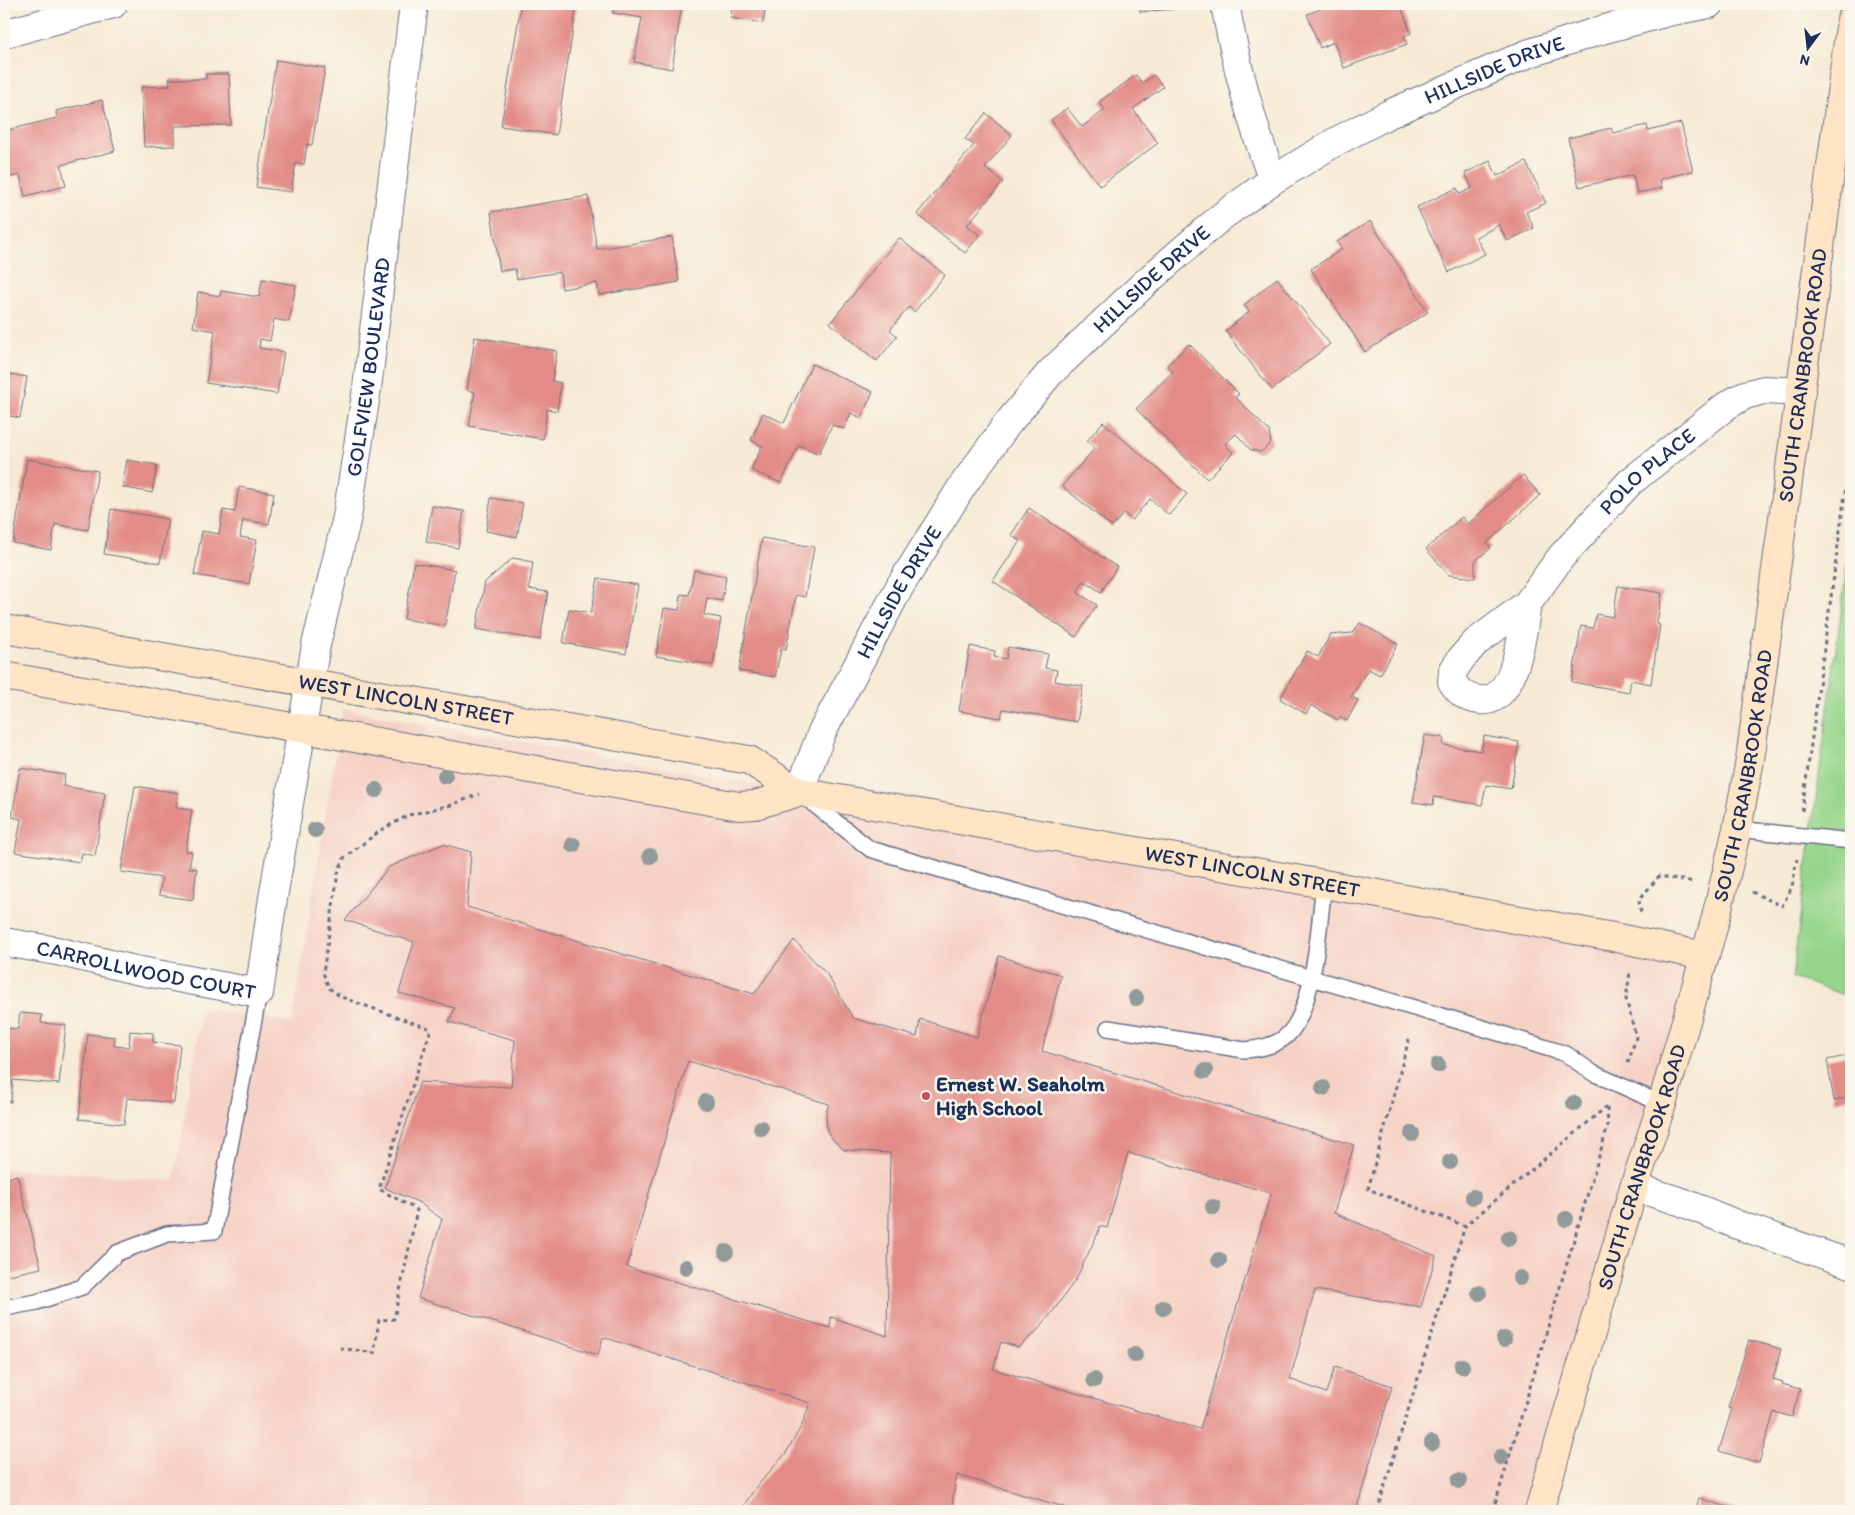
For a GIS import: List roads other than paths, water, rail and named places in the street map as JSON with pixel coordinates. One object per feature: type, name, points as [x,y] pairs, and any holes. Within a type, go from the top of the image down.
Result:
[{"type":"street","points":[[4,34],[113,4]]},
{"type":"street","name":"GOLFVIEW BOULEVARD","points":[[303,727],[317,640],[347,517],[367,388],[414,4]]},
{"type":"street","points":[[1226,4],[1239,72],[1262,152],[1273,180]]},
{"type":"street","name":"HILLSIDE DRIVE","points":[[800,792],[822,732],[900,586],[963,485],[1008,423],[1050,373],[1145,283],[1221,217],[1273,180],[1335,142],[1388,114],[1527,54],[1605,28],[1709,4]]},
{"type":"street","name":"SOUTH CRANBROOK ROAD","points":[[1539,1511],[1634,1187],[1662,1104],[1705,956],[1737,829],[1750,760],[1851,20]]},
{"type":"street","name":"POLO PLACE","points":[[1527,604],[1561,557],[1630,482],[1726,406],[1745,395],[1764,390],[1801,392]]},
{"type":"street","name":"WEST LINCOLN STREET","points":[[4,629],[749,760],[800,792],[1324,884],[1613,937],[1705,956]]},
{"type":"street","name":"WEST LINCOLN STREET","points":[[4,676],[303,727],[739,806],[755,805],[800,792]]},
{"type":"street","name":"CARROLLWOOD COURT","points":[[4,942],[57,951],[135,970],[259,993],[273,898],[303,727]]},
{"type":"street","points":[[1634,1187],[1682,1202],[1738,1225],[1851,1264]]},
{"type":"lane","points":[[800,792],[870,849],[1566,1054],[1593,1073],[1662,1104]]},
{"type":"lane","points":[[1737,829],[1851,841]]},
{"type":"lane","points":[[1108,1028],[1244,1050],[1275,1044],[1286,1037],[1300,1020],[1312,978],[1324,884]]},
{"type":"lane","points":[[4,1308],[37,1302],[82,1287],[117,1253],[166,1234],[214,1231],[259,993]]},
{"type":"place","name":"Ernest W. Seaholm High School","points":[[926,1096]]}]
